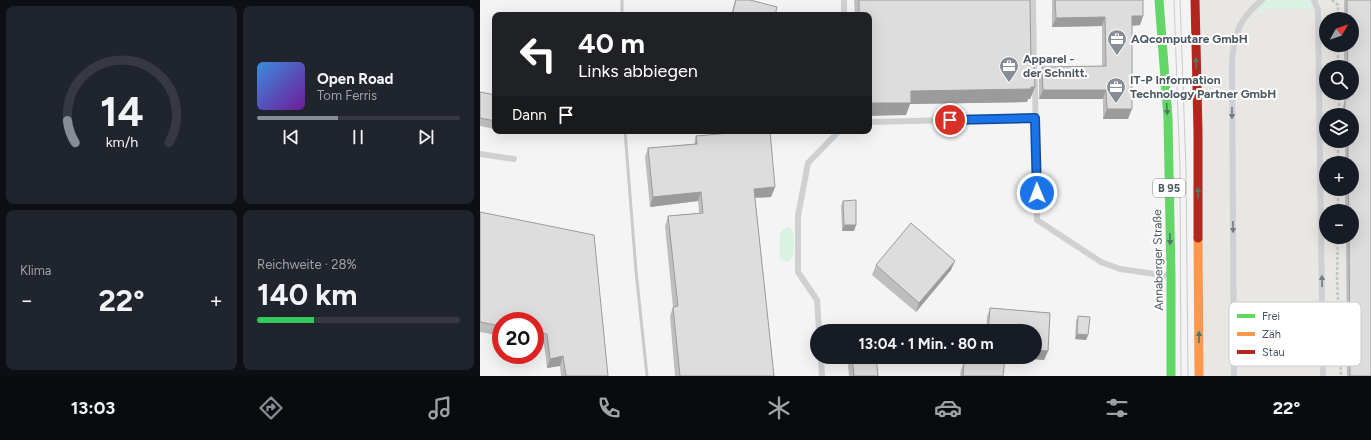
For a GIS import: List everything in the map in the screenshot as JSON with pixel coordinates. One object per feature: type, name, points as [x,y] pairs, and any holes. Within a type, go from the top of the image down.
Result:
[{"type":"main road","name":"Annaberger Straße","points":[[1159,0],[1168,118],[1171,376]]},
{"type":"main road","name":"B 95","points":[[1196,0],[1199,376]]},
{"type":"lane","points":[[844,0],[844,12]]},
{"type":"lane","points":[[1033,0],[1038,220],[1100,262],[1120,269],[1171,276]]},
{"type":"lane","points":[[1234,302],[1233,45],[1239,27],[1246,14],[1262,0]]},
{"type":"lane","points":[[1314,0],[1318,10],[1322,302]]},
{"type":"lane","points":[[872,122],[1035,118]]},
{"type":"lane","points":[[819,324],[817,300],[798,272],[798,216],[808,163],[837,134]]},
{"type":"lane","points":[[480,154],[514,159]]},
{"type":"lane","points":[[821,364],[822,376]]},
{"type":"lane","points":[[1234,366],[1234,376]]},
{"type":"lane","points":[[1323,366],[1323,376]]},
{"type":"path","points":[[1332,0],[1338,5]]},
{"type":"path","points":[[1338,0],[1338,12]]},
{"type":"path","points":[[1338,244],[1338,302]]},
{"type":"path","points":[[1341,366],[1341,376]]},
{"type":"shaded area","points":[[1195,0],[1371,0],[1371,376],[1199,376]]},
{"type":"green space","points":[[1266,0],[1308,0],[1311,3],[1312,14],[1310,14],[1310,9],[1264,9],[1264,14],[1257,14],[1258,9]]},
{"type":"green space","points":[[789,227],[794,236],[794,252],[792,258],[787,262],[779,258],[780,234],[784,228]]},
{"type":"building","points":[[736,0],[750,0],[777,7],[776,12],[733,12]]},
{"type":"building","points":[[859,0],[1030,0],[1031,64],[1034,64],[1035,87],[1031,87],[1031,89],[911,91],[911,103],[872,103],[872,12],[859,12]]},
{"type":"building","points":[[1055,0],[1143,0],[1143,16],[1132,16],[1132,109],[1107,109],[1106,90],[1043,90],[1042,67],[1106,66],[1105,17],[1056,18]]},
{"type":"building","points":[[1347,0],[1371,0],[1371,376],[1350,376],[1350,366],[1361,366],[1361,302],[1349,302],[1349,244],[1359,244],[1359,204],[1349,204],[1348,196],[1359,196],[1359,156],[1348,156],[1348,148],[1359,148],[1359,108],[1344,108],[1345,100],[1359,100],[1359,60],[1348,60],[1347,52],[1359,52],[1359,12],[1347,12]]},
{"type":"building","points":[[480,92],[492,94],[492,120],[480,118]]},
{"type":"building","points":[[719,134],[770,134],[775,187],[754,189],[774,376],[680,376],[673,307],[678,306],[668,216],[703,213],[701,192],[653,197],[648,148],[697,144],[696,136]]},
{"type":"building","points":[[856,200],[856,225],[844,225],[843,201]]},
{"type":"building","points":[[480,212],[594,235],[608,376],[566,376],[563,356],[550,359],[547,334],[544,334],[544,312],[492,312],[492,324],[480,322]]},
{"type":"building","points":[[911,223],[955,261],[919,303],[876,265]]},
{"type":"building","points":[[990,308],[1050,313],[1048,351],[1042,351],[1042,324],[989,324]]},
{"type":"building","points":[[1078,316],[1090,317],[1088,335],[1077,334]]},
{"type":"building","points":[[853,364],[877,364],[878,376],[854,376]]},
{"type":"building","points":[[964,364],[1004,364],[1003,376],[963,376]]},
{"type":"tram line","points":[[1174,0],[1180,169],[1181,376]]},
{"type":"tram line","points":[[1180,0],[1186,170],[1188,376]]},
{"type":"railway","points":[[622,0],[622,12]]},
{"type":"railway","points":[[625,134],[636,271],[647,376]]},
{"type":"traffic: fast","points":[[1159,0],[1168,118],[1171,376]]},
{"type":"traffic: slow","points":[[1198,238],[1199,376]]},
{"type":"traffic: jam","points":[[1195,0],[1198,132],[1198,238]]},
{"type":"place","name":"AQcomputare GmbH","points":[[1117,56]]},
{"type":"place","name":"Apparel - der Schnitt.","points":[[1009,83]]},
{"type":"place","name":"IT-P Information Technology Partner GmbH","points":[[1116,104]]},
{"type":"route","points":[[950,120],[1035,118],[1037,193]]}]
